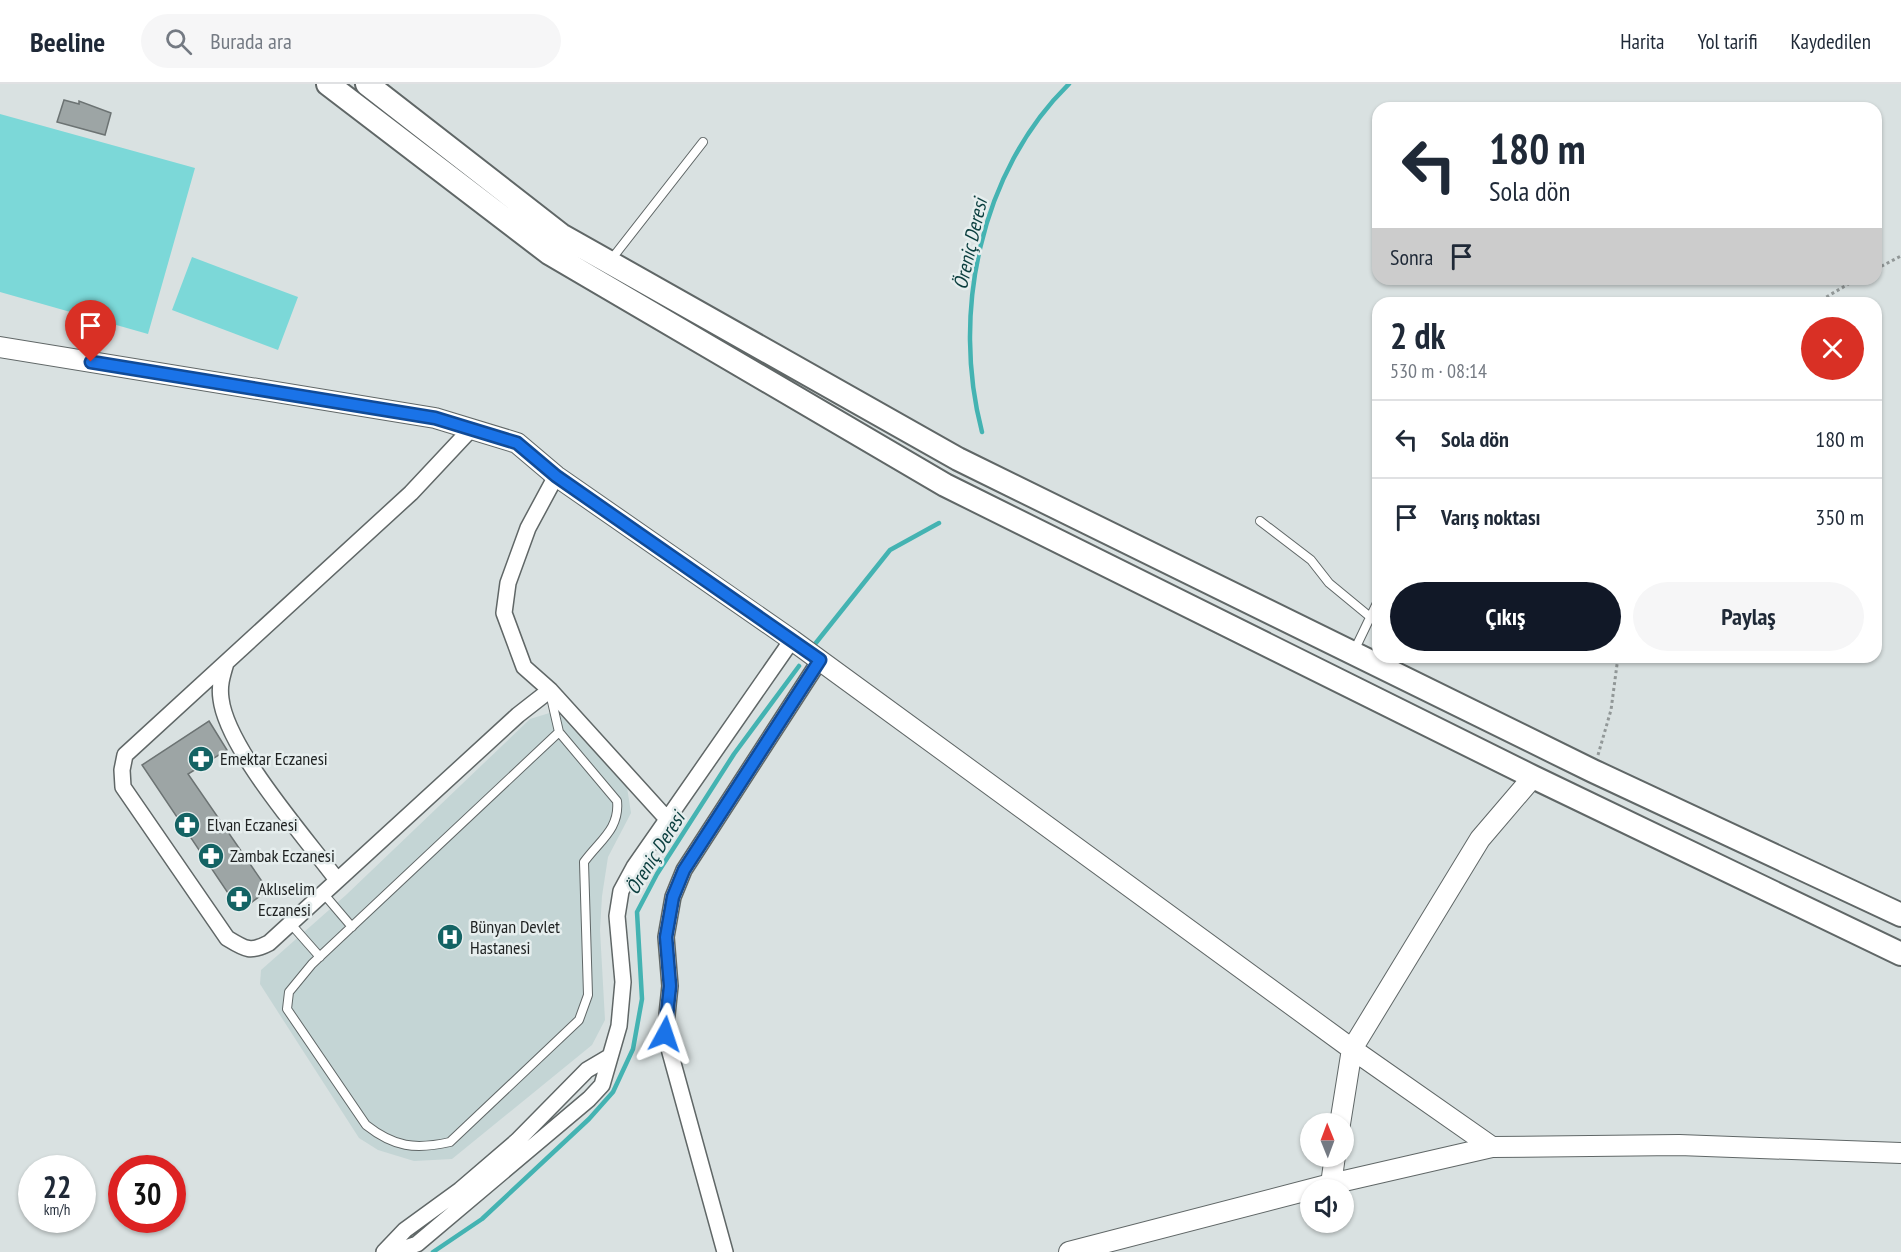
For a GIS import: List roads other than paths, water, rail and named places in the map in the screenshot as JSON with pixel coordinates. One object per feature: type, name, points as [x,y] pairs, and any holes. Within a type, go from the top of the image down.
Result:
[{"type":"main road","points":[[328,84],[549,253],[945,485],[1533,777],[1901,954]]},
{"type":"main road","points":[[367,84],[561,235],[958,459],[1372,662]]},
{"type":"main road","points":[[1373,663],[1593,771],[1901,915]]},
{"type":"street","points":[[0,347],[435,418],[517,443],[556,476],[820,660],[1352,1049],[1492,1147]]},
{"type":"street","points":[[471,429],[452,452],[411,493],[125,755],[122,770],[123,787],[227,938],[242,948],[255,950],[269,943],[518,715],[549,690]]},
{"type":"street","points":[[556,476],[528,528],[508,583],[504,613],[524,667],[549,690],[667,819]]},
{"type":"street","points":[[393,1252],[417,1245],[589,1099],[602,1085],[619,1026],[623,996],[617,916],[621,891],[667,819],[792,640]]},
{"type":"street","points":[[725,1252],[665,1034],[670,986],[667,924],[673,897],[684,870],[820,660]]},
{"type":"street","points":[[227,661],[220,683],[221,700],[242,753],[337,880]]},
{"type":"street","points":[[1342,1113],[1352,1049],[1480,839],[1533,777]]},
{"type":"street","points":[[384,1252],[405,1230],[460,1190],[517,1141],[587,1070],[609,1057]]},
{"type":"street","points":[[1353,1179],[1492,1147],[1679,1145],[1901,1153]]},
{"type":"street","points":[[1069,1252],[1300,1192]]},
{"type":"lane","points":[[609,262],[703,142]]},
{"type":"lane","points":[[1260,521],[1304,554],[1329,584],[1369,616]]},
{"type":"lane","points":[[1353,653],[1372,611]]},
{"type":"lane","points":[[549,690],[559,732],[617,801],[618,814],[613,830],[584,862],[588,994],[579,1020],[450,1142],[427,1147],[403,1145],[377,1133],[366,1125],[287,1009],[289,992],[320,957],[559,732]]},
{"type":"lane","points":[[323,893],[352,927]]},
{"type":"lane","points":[[291,923],[320,957]]},
{"type":"waterway","name":"Öreniç Deresi","points":[[982,432],[973,387],[970,340],[972,293],[980,246],[994,201],[1014,158],[1038,119],[1069,84]]},
{"type":"waterway","name":"Öreniç Deresi","points":[[815,644],[890,550],[939,523]]},
{"type":"waterway","name":"Öreniç Deresi","points":[[433,1252],[482,1219],[589,1119],[613,1092],[633,1049],[642,999],[637,912],[657,874],[734,754],[799,666]]},
{"type":"place","name":"Emektar Eczanesi","points":[[201,759]]},
{"type":"place","name":"Elvan Eczanesi","points":[[187,825]]},
{"type":"place","name":"Zambak Eczanesi","points":[[211,856]]},
{"type":"place","name":"Aklıselim Eczanesi","points":[[239,899]]},
{"type":"place","name":"Bünyan Devlet Hastanesi","points":[[450,937]]}]
